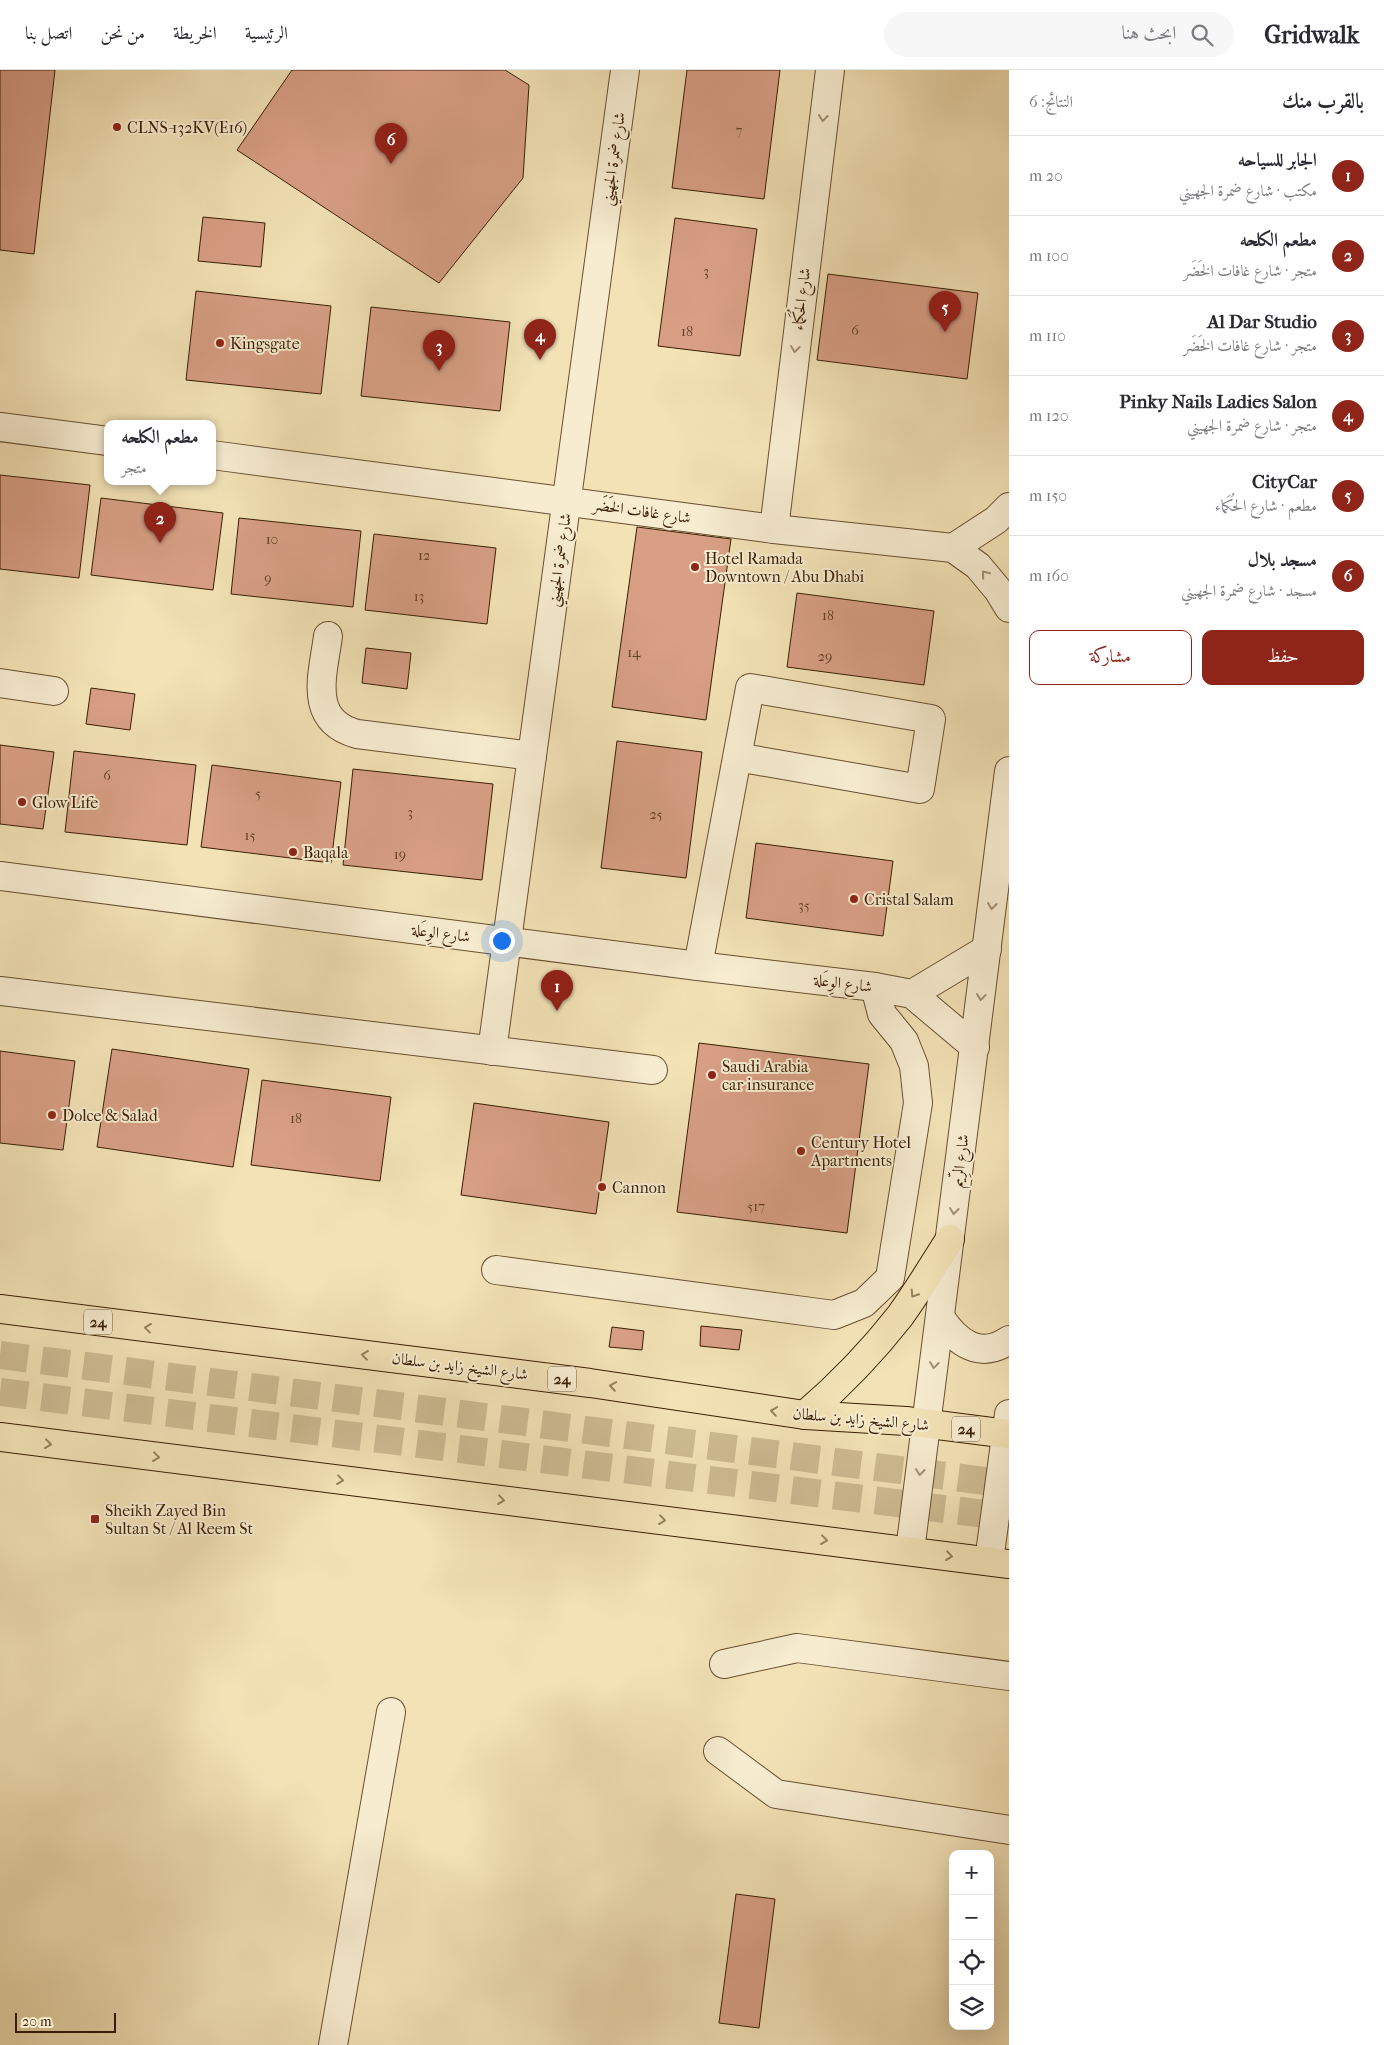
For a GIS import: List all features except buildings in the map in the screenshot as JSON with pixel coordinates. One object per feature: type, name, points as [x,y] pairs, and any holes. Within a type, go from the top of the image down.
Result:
[{"type":"main road","points":[[805,1416],[874,1349],[901,1314],[950,1239]]},
{"type":"main road","name":"شارع الشيخ زايد بن سلطان","points":[[0,1309],[590,1382],[805,1416],[1008,1427]]},
{"type":"main road","points":[[0,1437],[999,1563]]},
{"type":"street","name":"شارع ضمرة الجهيني","points":[[492,1051],[625,70]]},
{"type":"street","name":"شارع الحُكَماء","points":[[774,528],[830,70]]},
{"type":"street","points":[[0,427],[104,440]]},
{"type":"street","name":"شارع غافات الخَضَر","points":[[216,456],[774,528],[953,548],[978,566],[998,590],[1009,608]]},
{"type":"street","points":[[953,548],[996,520],[1009,507]]},
{"type":"street","points":[[328,636],[322,700],[325,710],[338,726],[357,734],[532,756]]},
{"type":"street","points":[[0,682],[54,691]]},
{"type":"street","points":[[698,966],[737,757],[750,688],[931,720],[920,789],[737,757]]},
{"type":"street","name":"شارع الرِّيم","points":[[910,1551],[1009,771]]},
{"type":"street","name":"شارع الوِعَلة","points":[[0,876],[507,942],[875,987],[912,994],[975,1046]]},
{"type":"street","points":[[912,994],[987,949]]},
{"type":"street","points":[[496,1270],[834,1315],[864,1303],[890,1278],[918,1103],[914,1066],[904,1041],[882,1014],[875,987]]},
{"type":"street","points":[[0,991],[653,1070]]},
{"type":"street","points":[[940,1316],[954,1335],[974,1348],[989,1349],[1009,1340]]},
{"type":"street","points":[[999,1563],[1008,1427]]},
{"type":"street","points":[[724,1664],[797,1648],[1009,1676]]},
{"type":"street","points":[[333,2045],[391,1712]]},
{"type":"street","points":[[718,1751],[776,1794],[1009,1830]]},
{"type":"tunnel","points":[[0,1355],[1009,1484]]},
{"type":"tunnel","points":[[0,1392],[1009,1517]]},
{"type":"place","name":"CLNS-132KV(E16)","points":[[117,127]]},
{"type":"place","name":"مسجد بلال","points":[[391,164]]},
{"type":"place","name":"CityCar","points":[[945,332]]},
{"type":"place","name":"Kingsgate","points":[[220,343]]},
{"type":"place","name":"Pinky Nails Ladies Salon","points":[[540,360]]},
{"type":"place","name":"Al Dar Studio","points":[[439,371]]},
{"type":"place","name":"مطعم الكلحه","points":[[160,543]]},
{"type":"place","name":"Hotel Ramada Downtown / Abu Dhabi","points":[[695,567]]},
{"type":"place","name":"Glow Life","points":[[22,802]]},
{"type":"place","name":"Baqala","points":[[293,852]]},
{"type":"place","name":"Cristal Salam","points":[[854,899]]},
{"type":"place","name":"الجابر للسياحه","points":[[557,1011]]},
{"type":"place","name":"Saudi Arabia car insurance","points":[[712,1075]]},
{"type":"place","name":"Dolce & Salad","points":[[52,1115]]},
{"type":"place","name":"Century Hotel Apartments","points":[[801,1151]]},
{"type":"place","name":"Cannon","points":[[602,1187]]},
{"type":"place","name":"Sheikh Zayed Bin Sultan St / Al Reem St","points":[[95,1519]]}]
